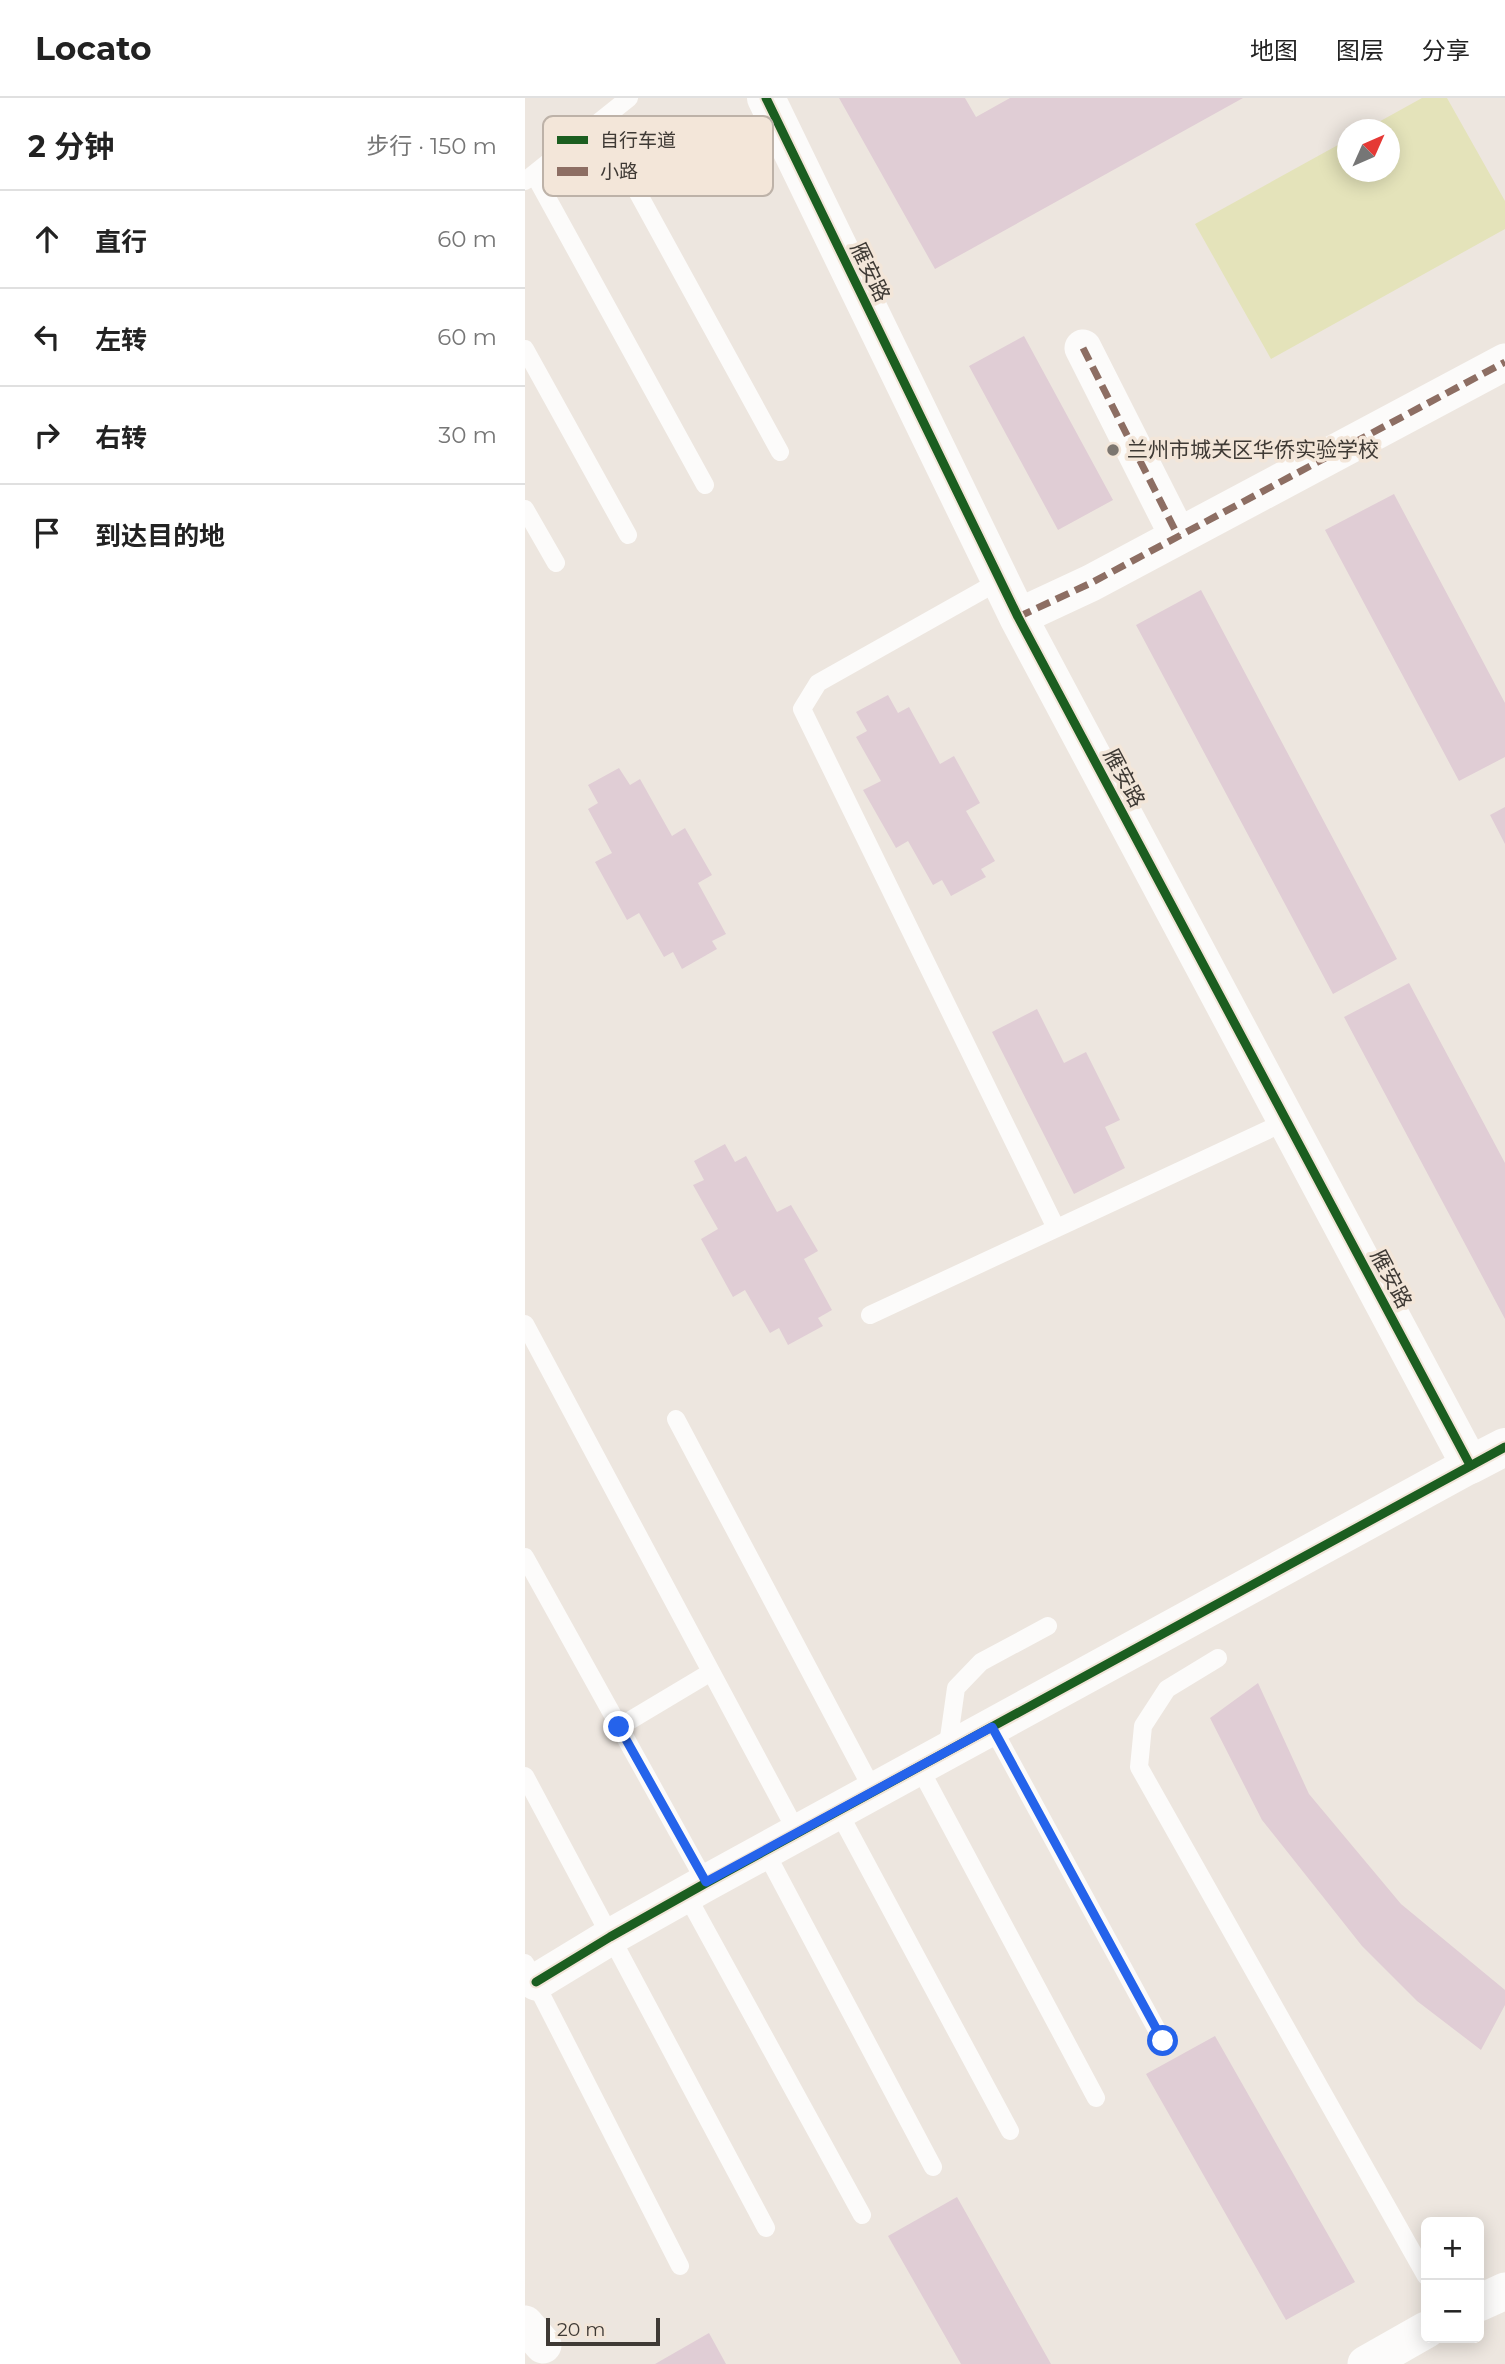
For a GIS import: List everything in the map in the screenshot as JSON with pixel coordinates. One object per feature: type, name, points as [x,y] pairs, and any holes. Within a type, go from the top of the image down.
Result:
[{"type":"street","name":"雁安路","points":[[766,98],[1019,617],[1470,1465]]},
{"type":"street","points":[[1083,348],[1178,536]]},
{"type":"street","points":[[1019,617],[1091,583],[1505,362]]},
{"type":"street","points":[[530,1973],[610,1937],[1505,1447]]},
{"type":"street","points":[[1484,2301],[1505,2291]]},
{"type":"street","points":[[1366,2364],[1421,2333]]},
{"type":"lane","points":[[606,116],[629,98]]},
{"type":"lane","points":[[530,178],[705,485]]},
{"type":"lane","points":[[640,196],[780,452]]},
{"type":"lane","points":[[525,349],[628,535]]},
{"type":"lane","points":[[525,509],[556,563]]},
{"type":"lane","points":[[1001,580],[818,683],[803,709],[1056,1228]]},
{"type":"lane","points":[[870,1315],[1287,1121]]},
{"type":"lane","points":[[525,1324],[798,1834]]},
{"type":"lane","points":[[676,1419],[874,1792]]},
{"type":"lane","points":[[525,1557],[619,1727],[696,1888],[862,2215]]},
{"type":"lane","points":[[1048,1626],[981,1662],[956,1688],[933,1759],[1096,2098]]},
{"type":"lane","points":[[1218,1658],[1167,1689],[1143,1726],[1139,1767],[1421,2267]]},
{"type":"lane","points":[[619,1727],[711,1672]]},
{"type":"lane","points":[[992,1727],[1163,2041]]},
{"type":"lane","points":[[525,1776],[766,2228]]},
{"type":"lane","points":[[838,1811],[1010,2131]]},
{"type":"lane","points":[[765,1851],[933,2166]]},
{"type":"lane","points":[[530,1973],[680,2266]]},
{"type":"green space","points":[[1422,98],[1447,98],[1505,201],[1505,229],[1271,359],[1195,224],[1337,146],[1337,182],[1400,182],[1400,119],[1384,119]]},
{"type":"building","points":[[839,98],[965,98],[976,117],[1010,98],[1243,98],[935,269]]},
{"type":"building","points":[[1024,336],[1113,500],[1058,530],[969,366]]},
{"type":"building","points":[[1394,494],[1505,703],[1505,757],[1459,781],[1325,530]]},
{"type":"building","points":[[1201,590],[1397,959],[1333,994],[1136,625]]},
{"type":"building","points":[[888,695],[898,713],[909,707],[940,764],[954,756],[980,803],[966,811],[995,861],[981,869],[986,877],[951,896],[942,880],[933,885],[908,841],[896,848],[863,790],[881,781],[856,737],[867,731],[856,712]]},
{"type":"building","points":[[619,768],[630,785],[640,779],[672,836],[685,828],[712,875],[698,883],[726,934],[712,941],[717,949],[682,969],[673,952],[664,957],[639,913],[627,920],[595,862],[612,853],[588,809],[598,803],[588,785]]},
{"type":"building","points":[[1505,807],[1505,844],[1490,815]]},
{"type":"building","points":[[1409,983],[1505,1163],[1505,1319],[1344,1017]]},
{"type":"building","points":[[1037,1009],[1064,1063],[1086,1052],[1120,1120],[1105,1127],[1125,1168],[1074,1194],[992,1032]]},
{"type":"building","points":[[725,1144],[735,1162],[746,1156],[777,1212],[791,1205],[818,1251],[804,1259],[832,1310],[818,1318],[823,1326],[788,1345],[779,1328],[770,1333],[745,1290],[733,1297],[701,1239],[718,1229],[693,1185],[704,1180],[694,1161]]},
{"type":"building","points":[[1258,1683],[1309,1794],[1401,1904],[1505,1990],[1505,2005],[1481,2050],[1417,2001],[1362,1946],[1262,1820],[1210,1718]]},
{"type":"building","points":[[1215,2036],[1355,2282],[1286,2320],[1146,2074]]},
{"type":"building","points":[[957,2197],[1051,2364],[961,2364],[888,2236]]},
{"type":"building","points":[[709,2333],[726,2364],[655,2364]]},
{"type":"marked path","points":[[1083,348],[1178,536]]},
{"type":"marked path","points":[[1018,617],[1091,583],[1505,362]]},
{"type":"cycle path","points":[[766,98],[1018,617],[1470,1465]]},
{"type":"cycle path","points":[[536,1982],[706,1883],[1505,1447]]},
{"type":"place","name":"兰州市城关区华侨实验学校","points":[[1113,450]]},
{"type":"route","points":[[619,1727],[706,1882],[992,1727],[1163,2041]]}]
